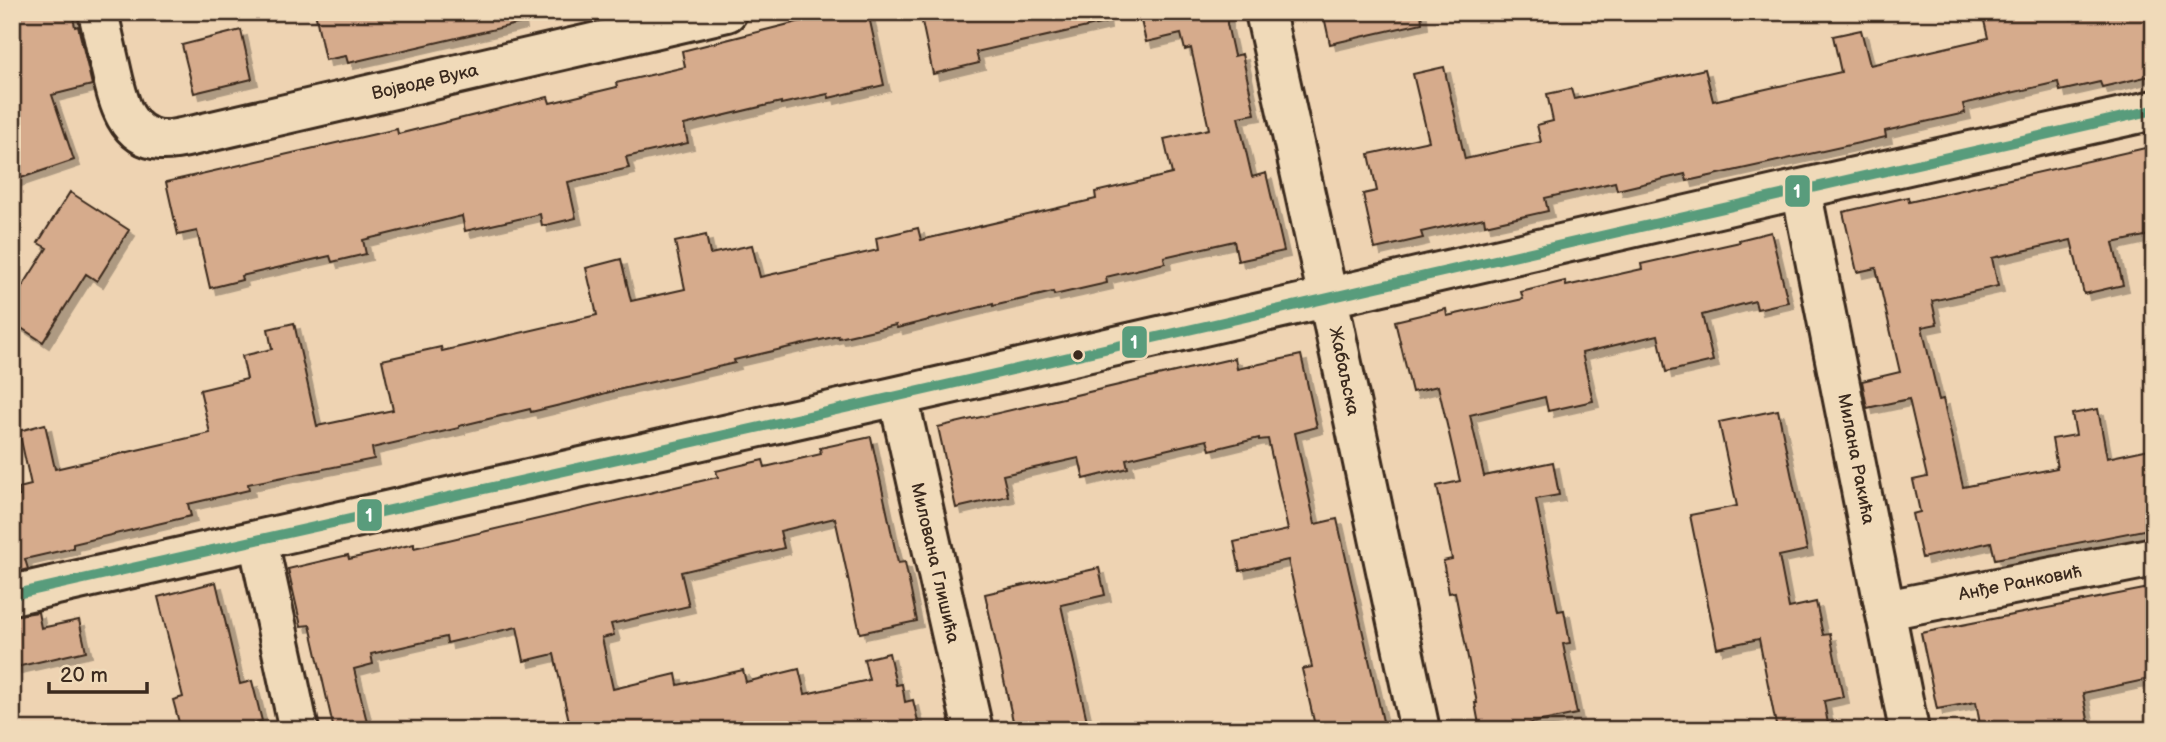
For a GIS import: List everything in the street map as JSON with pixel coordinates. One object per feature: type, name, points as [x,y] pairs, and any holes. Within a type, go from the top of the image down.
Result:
[{"type":"street","name":"Војводе Вука","points":[[98,12],[118,102],[137,131],[147,137],[161,140],[175,139],[727,12]]},
{"type":"street","name":"Жабаљска","points":[[1265,12],[1420,730]]},
{"type":"street","points":[[12,596],[2154,110]]},
{"type":"street","name":"Милана Ракића","points":[[1801,189],[1909,730]]},
{"type":"street","name":"Милована Глишића","points":[[898,396],[973,730]]},
{"type":"street","points":[[258,540],[299,730]]},
{"type":"street","name":"Анђе Ранковић","points":[[1886,610],[2154,557]]},
{"type":"building","points":[[12,12],[72,12],[92,85],[52,95],[74,160],[12,181]]},
{"type":"building","points":[[315,12],[519,12],[521,23],[348,63],[346,56],[325,60]]},
{"type":"building","points":[[837,12],[868,12],[884,85],[829,98],[828,94],[781,102],[684,125],[688,143],[626,157],[629,168],[568,182],[576,218],[542,226],[540,214],[465,231],[462,216],[363,240],[366,254],[332,262],[330,256],[241,276],[242,280],[210,288],[197,231],[178,235],[166,182],[397,129],[398,134],[548,97],[550,103],[617,87],[616,83],[685,67],[682,51]]},
{"type":"building","points":[[920,12],[1104,12],[1105,23],[976,52],[979,63],[933,74]]},
{"type":"building","points":[[1139,12],[1227,12],[1234,56],[1242,54],[1255,114],[1238,117],[1252,177],[1266,173],[1284,251],[1238,261],[1234,241],[1164,257],[1165,263],[1106,277],[1107,283],[1054,295],[1053,292],[993,304],[897,328],[896,325],[839,338],[838,336],[734,360],[735,363],[372,448],[374,459],[248,484],[249,490],[188,504],[191,516],[73,544],[73,548],[25,559],[28,569],[12,573],[12,498],[20,496],[19,488],[31,485],[19,431],[45,424],[55,469],[210,433],[200,390],[247,379],[242,356],[272,349],[268,329],[294,323],[317,426],[393,410],[382,360],[441,347],[442,351],[597,315],[586,268],[621,259],[631,301],[685,289],[675,242],[706,235],[710,254],[752,245],[760,277],[878,250],[876,238],[918,228],[921,240],[1096,199],[1095,192],[1172,174],[1164,139],[1209,129],[1191,48],[1185,50],[1181,34],[1146,42]]},
{"type":"building","points":[[1323,12],[1421,12],[1422,23],[1330,44]]},
{"type":"building","points":[[1982,12],[2070,12],[2071,19],[2099,12],[2154,12],[2154,75],[2102,87],[2100,82],[2060,91],[2058,82],[1963,104],[1965,113],[1885,131],[1886,137],[1687,181],[1685,174],[1617,190],[1615,182],[1545,198],[1548,211],[1485,225],[1484,218],[1421,232],[1423,238],[1375,249],[1363,194],[1377,191],[1369,154],[1429,141],[1413,74],[1444,67],[1465,159],[1541,142],[1537,125],[1553,121],[1547,94],[1571,89],[1574,99],[1705,69],[1713,101],[1841,72],[1833,36],[1861,30],[1870,65],[1988,38]]},
{"type":"building","points":[[241,30],[252,79],[194,93],[182,45]]},
{"type":"building","points":[[2154,146],[2154,234],[2113,243],[2123,285],[2084,294],[2071,240],[1992,258],[1998,286],[1932,301],[1937,324],[1922,327],[1939,400],[1943,399],[1963,487],[2057,468],[2052,439],[2076,435],[2072,414],[2098,409],[2107,458],[2154,448],[2154,528],[1995,559],[1991,542],[1922,558],[1912,514],[1920,512],[1913,480],[1927,477],[1909,399],[1867,408],[1862,381],[1900,372],[1876,268],[1857,272],[1843,212],[1908,197],[1909,202]]},
{"type":"building","points":[[70,192],[129,230],[97,281],[86,274],[43,342],[12,322],[12,303],[47,248],[38,243]]},
{"type":"building","points":[[1771,232],[1788,302],[1757,309],[1755,301],[1702,315],[1713,361],[1666,372],[1658,335],[1582,353],[1593,401],[1548,411],[1545,397],[1470,415],[1484,476],[1553,462],[1559,495],[1536,499],[1558,611],[1564,610],[1570,643],[1563,644],[1577,714],[1522,725],[1523,730],[1480,730],[1455,592],[1449,593],[1443,561],[1452,559],[1437,486],[1460,481],[1438,386],[1412,392],[1395,321],[1446,309],[1447,316],[1523,299],[1521,292],[1565,281],[1566,286],[1642,269],[1641,264],[1740,242],[1739,240]]},
{"type":"building","points":[[1301,355],[1317,427],[1295,433],[1315,524],[1337,519],[1385,730],[1316,730],[1302,669],[1312,667],[1288,560],[1240,571],[1234,542],[1288,530],[1268,439],[1259,438],[1210,450],[1207,440],[1126,459],[1128,468],[1084,479],[1079,458],[1003,475],[1008,496],[956,508],[938,427],[1235,358],[1237,369]]},
{"type":"building","points":[[1778,410],[1807,550],[1779,556],[1789,608],[1816,602],[1823,635],[1830,634],[1843,697],[1824,701],[1829,730],[1777,730],[1759,639],[1717,648],[1690,515],[1737,506],[1719,422]]},
{"type":"building","points":[[871,437],[898,563],[905,562],[917,621],[860,633],[835,518],[780,531],[784,548],[681,572],[689,606],[611,624],[614,635],[602,638],[613,689],[676,674],[678,685],[743,670],[746,682],[799,669],[805,694],[869,680],[864,659],[889,653],[896,685],[902,684],[905,702],[913,700],[920,730],[571,730],[554,654],[524,661],[517,627],[447,643],[446,637],[371,654],[373,664],[354,669],[369,730],[334,730],[310,625],[301,626],[288,569],[414,544],[414,548],[718,477],[716,471],[763,460],[765,467],[821,454],[820,448]]},
{"type":"building","points":[[1099,568],[1105,595],[1061,605],[1089,730],[1015,730],[985,594]]},
{"type":"building","points":[[216,582],[240,684],[252,681],[262,721],[245,725],[247,730],[181,730],[173,700],[183,697],[158,597]]},
{"type":"building","points":[[2154,587],[2154,678],[2083,693],[2090,730],[1981,730],[1976,702],[1937,709],[1921,633]]},
{"type":"building","points":[[38,612],[41,628],[79,620],[86,651],[12,668],[12,616]]},
{"type":"transit line","name":"1","points":[[12,595],[2154,110]]}]
